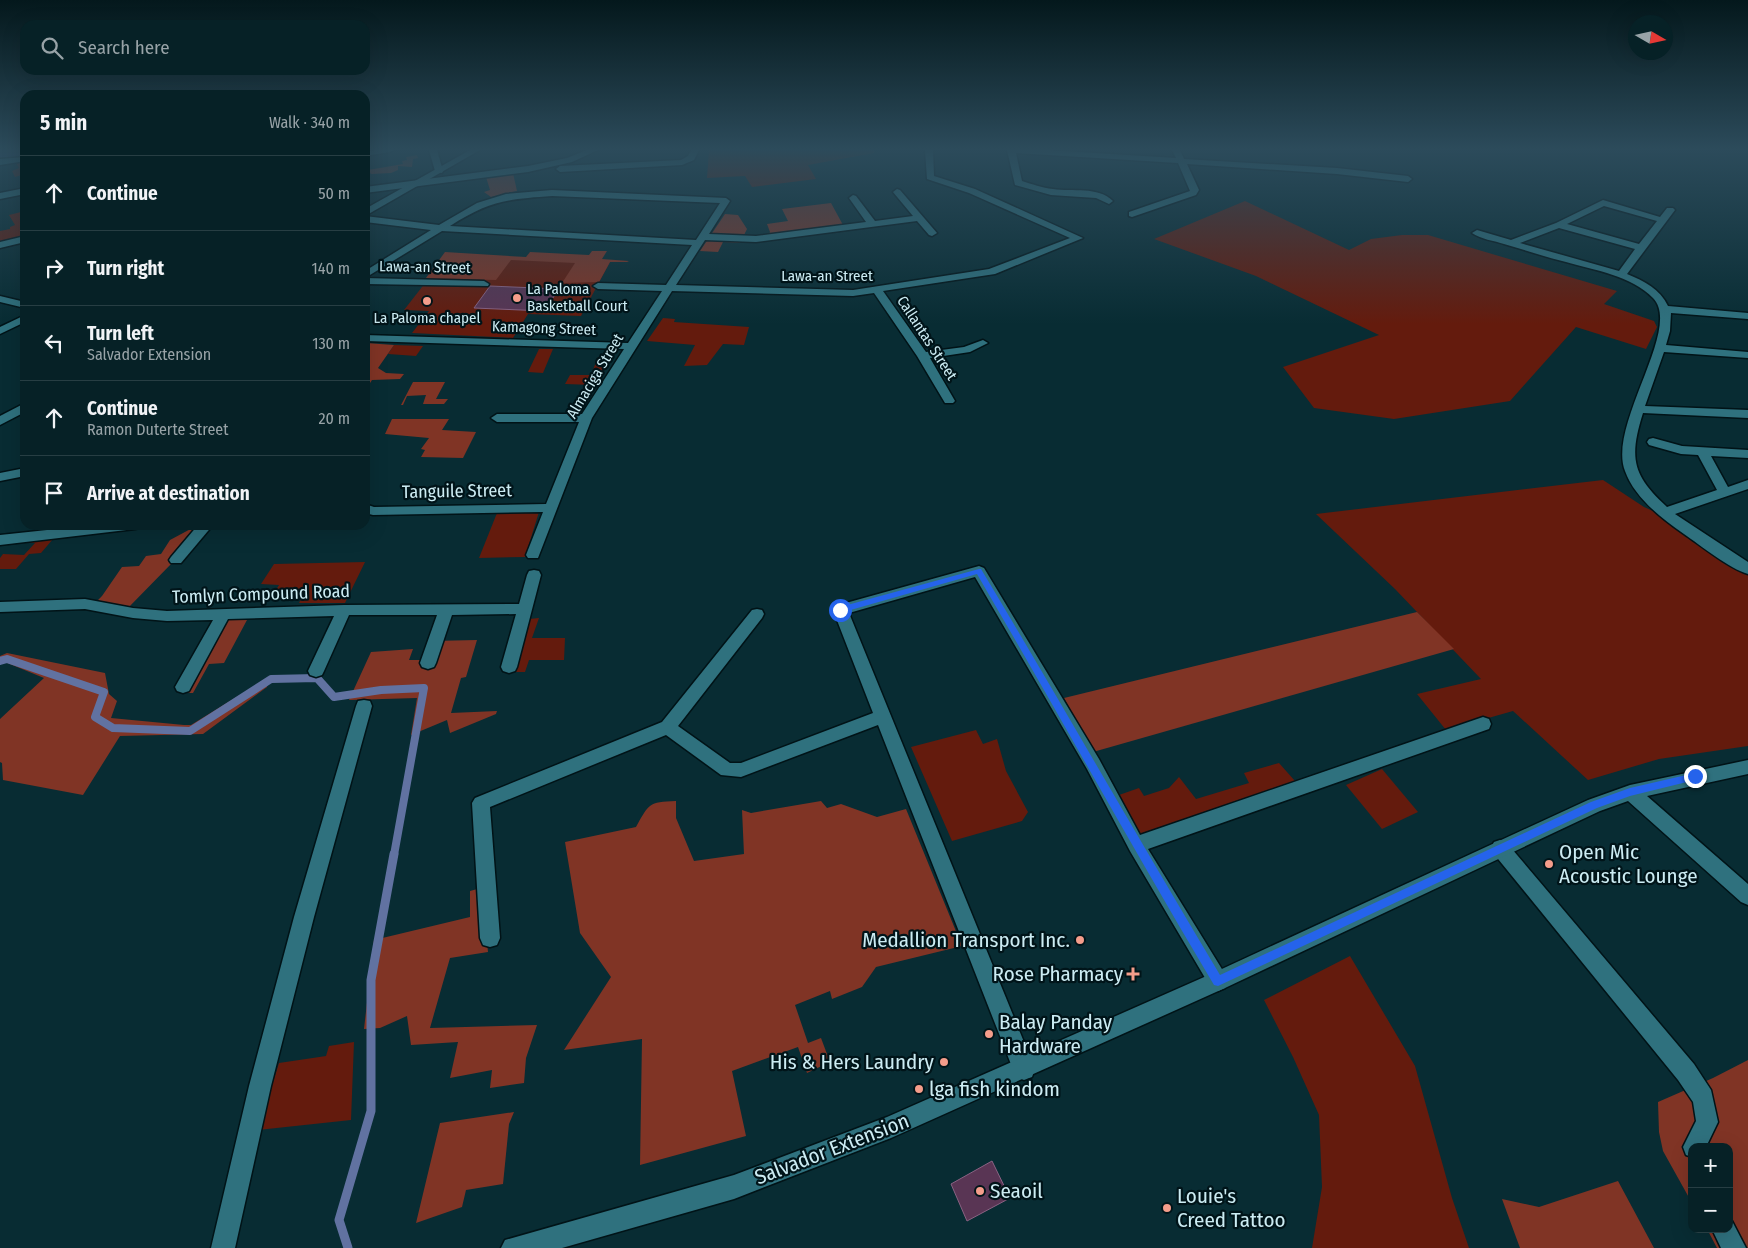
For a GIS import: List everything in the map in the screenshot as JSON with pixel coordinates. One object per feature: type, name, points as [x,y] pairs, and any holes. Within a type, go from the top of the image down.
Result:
[{"type":"street","name":"Almaciga Street","points":[[441,228],[475,208]]},
{"type":"street","name":"Almaciga Street","points":[[533,555],[586,418],[721,208]]},
{"type":"street","points":[[860,208],[872,224]]},
{"type":"street","points":[[911,208],[932,233]]},
{"type":"street","name":"Lawa-an Street","points":[[598,286],[853,293],[878,291],[990,272],[1078,238],[1011,208]]},
{"type":"street","points":[[1132,214],[1149,208]]},
{"type":"street","points":[[1511,243],[1592,208]]},
{"type":"street","points":[[1621,208],[1662,220]]},
{"type":"street","points":[[1621,275],[1670,210]]},
{"type":"street","points":[[370,219],[441,228],[700,240],[745,239],[920,218]]},
{"type":"street","points":[[1559,224],[1641,248]]},
{"type":"street","points":[[709,227],[745,239]]},
{"type":"street","points":[[370,272],[441,228]]},
{"type":"street","points":[[1477,233],[1621,275],[1659,298],[1665,309],[1665,324],[1660,348],[1632,426],[1627,451],[1628,464],[1645,494],[1665,513],[1748,569]]},
{"type":"street","points":[[0,245],[20,240]]},
{"type":"street","name":"Lawa-an Street","points":[[370,281],[484,284]]},
{"type":"street","name":"Callantas Street","points":[[878,291],[922,356],[949,402]]},
{"type":"street","points":[[0,299],[20,304]]},
{"type":"street","points":[[1665,309],[1748,316]]},
{"type":"street","points":[[0,331],[20,321]]},
{"type":"street","name":"Kamagong Street","points":[[370,338],[631,346]]},
{"type":"street","points":[[922,356],[966,350],[983,343]]},
{"type":"street","points":[[1660,348],[1748,355]]},
{"type":"street","points":[[1638,409],[1748,414]]},
{"type":"street","points":[[0,421],[20,410]]},
{"type":"street","points":[[497,418],[586,418]]},
{"type":"street","points":[[1653,442],[1681,450],[1748,454]]},
{"type":"street","points":[[1702,451],[1724,492]]},
{"type":"street","points":[[0,477],[20,473]]},
{"type":"street","points":[[1665,513],[1748,484]]},
{"type":"street","name":"Tanguile Street","points":[[370,510],[551,508]]},
{"type":"street","points":[[0,540],[90,530]]},
{"type":"street","points":[[176,560],[202,530]]},
{"type":"street","points":[[1024,1069],[881,717],[840,610],[979,571],[1093,764],[1136,845],[1218,981]]},
{"type":"street","points":[[509,667],[534,575]]},
{"type":"street","name":"Tomlyn Compound Road","points":[[0,606],[85,604],[133,613],[167,616],[344,610],[525,608]]},
{"type":"street","points":[[428,663],[446,609]]},
{"type":"street","points":[[316,671],[344,610]]},
{"type":"street","points":[[490,938],[481,803],[668,727],[757,614]]},
{"type":"street","points":[[183,687],[223,615]]},
{"type":"street","points":[[223,1248],[262,1076],[364,706]]},
{"type":"street","points":[[668,727],[727,770],[741,770],[881,717]]},
{"type":"street","points":[[1136,845],[1483,724]]},
{"type":"street","name":"Salvador Extension","points":[[512,1248],[548,1240],[734,1187],[891,1127],[1218,981],[1594,805],[1630,792],[1695,776],[1748,767]]},
{"type":"street","points":[[1630,792],[1748,896]]},
{"type":"street","points":[[1500,848],[1686,1072],[1703,1098],[1707,1122],[1696,1143]]},
{"type":"street","points":[[1726,1233],[1734,1248]]},
{"type":"shaded area","points":[[834,208],[843,225],[769,234],[767,224],[788,221],[782,209]]},
{"type":"shaded area","points":[[1228,208],[1260,208],[1349,250],[1371,239],[1402,235],[1428,235],[1617,291],[1604,304],[1654,321],[1657,327],[1646,349],[1576,327],[1510,401],[1394,419],[1314,408],[1283,367],[1379,335],[1256,276],[1154,239]]},
{"type":"shaded area","points":[[20,212],[20,237],[0,243],[0,231],[10,229],[10,227],[15,225],[9,215]]},
{"type":"shaded area","points":[[725,214],[738,215],[747,229],[740,243],[723,242],[718,252],[700,251]]},
{"type":"shaded area","points":[[592,251],[607,251],[602,259],[629,261],[610,262],[599,282],[562,283],[575,263],[511,260],[496,280],[426,278],[445,252],[526,257],[530,252],[589,255]]},
{"type":"shaded area","points":[[447,255],[610,262],[581,316],[528,314],[513,338],[412,333],[429,311],[404,310]]},
{"type":"shaded area","points":[[663,318],[675,319],[674,322],[749,327],[744,345],[723,344],[707,365],[684,366],[695,345],[647,341]]},
{"type":"shaded area","points":[[370,343],[394,345],[378,368],[386,373],[404,374],[400,379],[372,380],[370,383]]},
{"type":"shaded area","points":[[394,345],[423,346],[416,356],[388,354]]},
{"type":"shaded area","points":[[539,349],[553,349],[543,373],[528,372]]},
{"type":"shaded area","points":[[598,357],[612,357],[593,385],[565,384],[570,375],[591,375]]},
{"type":"shaded area","points":[[413,382],[445,382],[436,399],[448,399],[444,404],[423,404],[426,395],[407,396],[403,405],[401,405]]},
{"type":"shaded area","points":[[392,419],[449,419],[442,430],[476,432],[463,458],[421,457],[425,450],[421,449],[429,438],[385,434]]},
{"type":"shaded area","points":[[1603,480],[1644,507],[1664,516],[1748,572],[1748,746],[1659,759],[1588,780],[1513,711],[1446,730],[1417,694],[1481,679],[1395,589],[1316,514]]},
{"type":"shaded area","points":[[539,512],[525,557],[479,558],[497,513]]},
{"type":"shaded area","points":[[189,530],[197,530],[168,562],[172,563],[127,609],[96,602],[122,567],[139,566],[146,556],[161,554],[170,540]]},
{"type":"shaded area","points":[[53,539],[41,553],[29,554],[16,569],[0,569],[0,558],[3,554],[24,555],[35,543],[12,542]]},
{"type":"shaded area","points":[[365,562],[345,603],[299,603],[303,595],[273,595],[279,585],[261,584],[274,564]]},
{"type":"shaded area","points":[[1417,612],[1454,649],[1093,752],[1064,698]]},
{"type":"shaded area","points":[[539,618],[532,638],[565,638],[564,660],[529,660],[525,672],[515,672],[529,619]]},
{"type":"shaded area","points":[[225,620],[247,620],[224,663],[209,664],[193,693],[184,693]]},
{"type":"shaded area","points":[[477,640],[466,677],[461,678],[451,713],[497,711],[496,714],[450,733],[447,720],[411,735],[417,698],[349,700],[371,652],[413,649],[409,660],[425,660],[432,641]]},
{"type":"shaded area","points":[[7,653],[105,673],[109,694],[117,701],[111,718],[184,725],[191,725],[269,677],[267,687],[203,734],[120,736],[83,795],[3,780],[2,763],[0,762],[0,719],[44,678],[5,662],[0,664],[0,656]]},
{"type":"shaded area","points":[[976,730],[983,744],[997,739],[1006,771],[1028,812],[1022,821],[952,841],[911,747]]},
{"type":"shaded area","points":[[1279,763],[1295,781],[1140,834],[1119,795],[1139,788],[1144,796],[1169,788],[1179,777],[1196,799],[1249,783],[1244,773]]},
{"type":"shaded area","points":[[1382,769],[1418,812],[1382,829],[1346,785]]},
{"type":"shaded area","points":[[676,801],[676,818],[694,861],[744,854],[742,810],[751,813],[821,801],[827,808],[841,804],[877,817],[906,809],[962,946],[876,967],[862,987],[832,999],[830,991],[795,1005],[808,1043],[821,1038],[830,1062],[807,1073],[798,1047],[732,1071],[746,1136],[640,1165],[642,1039],[564,1050],[611,977],[580,933],[565,842],[636,827],[650,806],[660,802]]},
{"type":"shaded area","points":[[481,888],[488,952],[450,958],[430,1028],[537,1025],[526,1058],[524,1083],[490,1088],[492,1070],[450,1078],[458,1042],[411,1045],[407,1016],[380,1028],[364,1029],[374,940],[470,917],[470,891]]},
{"type":"shaded area","points":[[1350,956],[1415,1066],[1452,1198],[1469,1248],[1312,1248],[1322,1187],[1319,1115],[1293,1057],[1264,1000]]},
{"type":"shaded area","points":[[354,1042],[351,1120],[258,1130],[279,1063],[326,1056],[329,1046]]},
{"type":"shaded area","points":[[1748,1060],[1748,1248],[1717,1248],[1709,1233],[1733,1233],[1733,1143],[1688,1143],[1688,1196],[1663,1151],[1659,1132],[1658,1102],[1713,1078]]},
{"type":"shaded area","points":[[514,1112],[509,1124],[503,1184],[466,1190],[462,1207],[416,1223],[440,1123]]},
{"type":"shaded area","points":[[1618,1181],[1654,1248],[1520,1248],[1502,1199],[1539,1207]]},
{"type":"building","name":"La Paloma Basketball Court","points":[[490,286],[559,289],[544,311],[474,308]]},
{"type":"building","name":"Seaoil","points":[[992,1161],[1010,1198],[967,1221],[951,1184]]},
{"type":"waterway","points":[[0,661],[7,659],[104,692],[95,717],[113,728],[190,731],[271,679],[317,678],[334,697],[381,690],[424,688],[394,855]]},
{"type":"waterway","points":[[348,1248],[339,1220],[371,1111],[371,980],[394,854]]},
{"type":"place","name":"La Paloma Basketball Court","points":[[517,298]]},
{"type":"place","name":"La Paloma chapel","points":[[427,301]]},
{"type":"place","name":"Open Mic Acoustic Lounge","points":[[1549,864]]},
{"type":"place","name":"Medallion Transport Inc.","points":[[1080,940]]},
{"type":"place","name":"Rose Pharmacy","points":[[1133,974]]},
{"type":"place","name":"Balay Panday Hardware","points":[[989,1034]]},
{"type":"place","name":"His & Hers Laundry","points":[[944,1062]]},
{"type":"place","name":"lga fish kindom","points":[[919,1089]]},
{"type":"place","name":"Seaoil","points":[[980,1191]]},
{"type":"place","name":"Louie's Creed Tattoo","points":[[1167,1208]]},
{"type":"route","points":[[840,610],[979,571],[1067,723],[1093,764],[1136,845],[1218,981],[1594,805],[1630,792],[1695,776]]}]
